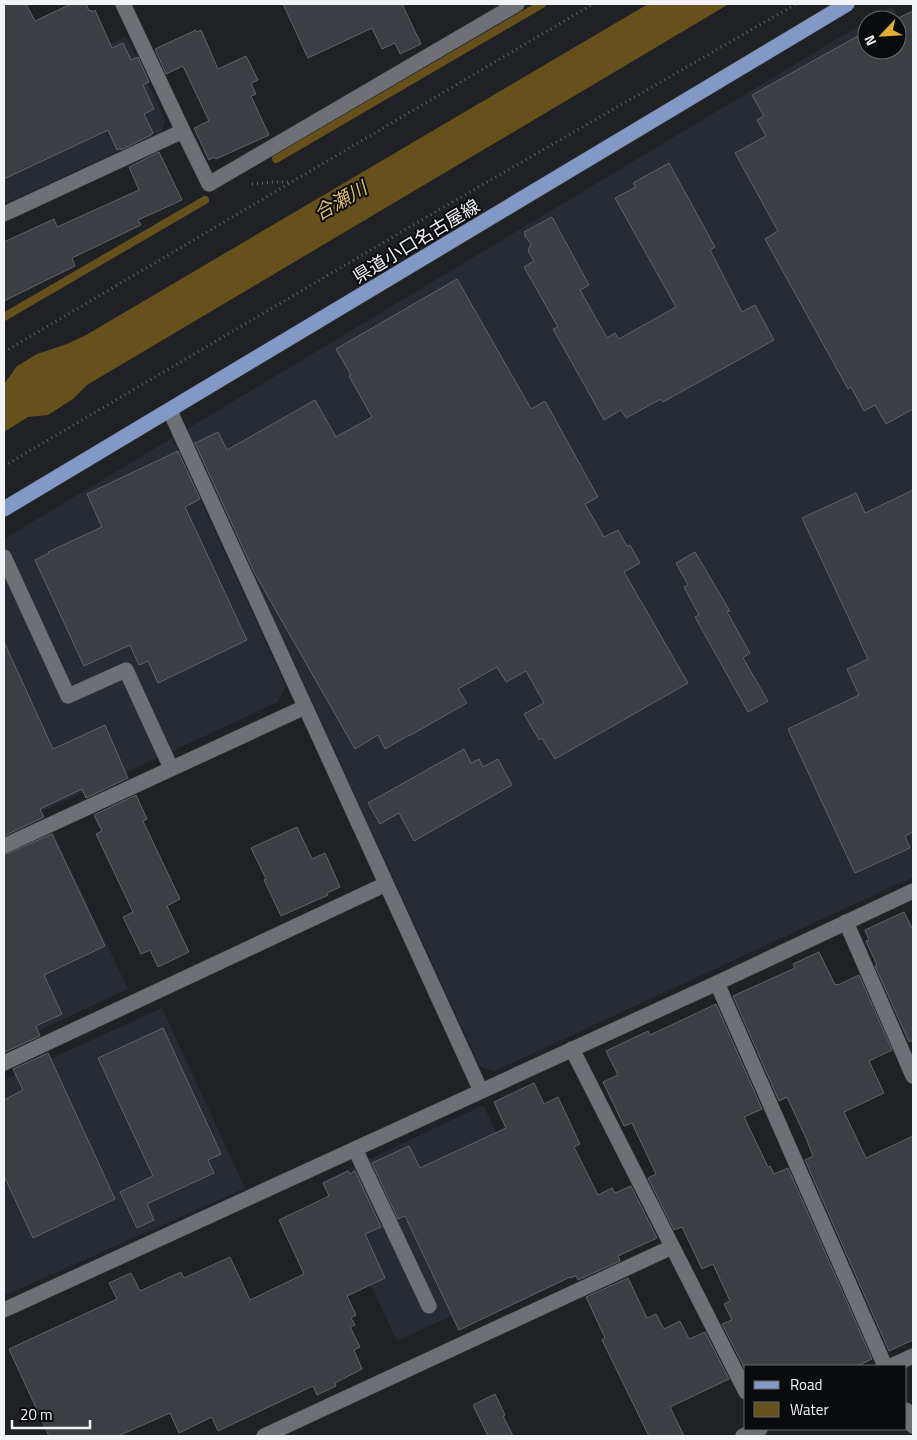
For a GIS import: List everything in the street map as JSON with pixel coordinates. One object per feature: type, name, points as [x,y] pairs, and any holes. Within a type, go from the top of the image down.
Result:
[{"type":"main road","name":"県道小口名古屋線","points":[[4,509],[847,4]]},
{"type":"street","points":[[123,4],[209,184],[517,4]]},
{"type":"street","points":[[4,214],[183,131]]},
{"type":"street","points":[[170,411],[481,1091]]},
{"type":"street","points":[[4,557],[68,696],[126,670],[172,768]]},
{"type":"street","points":[[4,846],[305,707]]},
{"type":"street","points":[[4,1063],[386,884]]},
{"type":"street","points":[[4,1310],[717,983],[913,891]]},
{"type":"street","points":[[846,922],[913,1076]]},
{"type":"street","points":[[717,983],[885,1365]]},
{"type":"street","points":[[572,1049],[744,1388]]},
{"type":"street","points":[[355,1149],[429,1306]]},
{"type":"street","points":[[264,1436],[672,1247]]},
{"type":"street","points":[[893,1365],[913,1356]]},
{"type":"street","points":[[907,1412],[913,1426]]},
{"type":"street","points":[[743,1436],[758,1430]]},
{"type":"path","points":[[4,352],[593,4]]},
{"type":"path","points":[[4,466],[306,287],[796,4]]},
{"type":"shaded area","points":[[892,6],[894,10],[885,10]]},
{"type":"shaded area","points":[[857,27],[857,60],[907,60],[907,40],[913,53],[913,877],[495,1071],[480,1067],[187,429]]},
{"type":"shaded area","points":[[126,36],[165,120],[162,131],[4,204],[4,94]]},
{"type":"shaded area","points":[[172,438],[286,686],[278,702],[4,829],[4,539]]},
{"type":"shaded area","points":[[52,830],[128,989],[4,1047],[4,853]]},
{"type":"shaded area","points":[[162,1008],[245,1188],[4,1296],[4,1080]]},
{"type":"shaded area","points":[[483,1105],[566,1280],[458,1331],[451,1316],[397,1341],[322,1182]]},
{"type":"water","name":"合瀬川","points":[[648,4],[729,4],[87,385],[73,399],[48,415],[28,417],[4,432],[4,384],[17,366],[37,354],[67,344],[86,335]]},
{"type":"building","points":[[4,4],[26,4],[35,21],[71,4],[86,4],[89,11],[95,10],[112,48],[123,43],[131,60],[138,57],[149,82],[143,85],[154,109],[144,114],[153,133],[121,150],[120,148],[117,150],[108,130],[4,179]]},
{"type":"building","points":[[283,4],[402,4],[421,44],[400,54],[395,43],[382,49],[372,28],[308,58]]},
{"type":"building","points":[[913,11],[913,409],[886,424],[875,405],[864,411],[851,387],[848,389],[765,239],[778,231],[735,153],[766,136],[757,120],[764,116],[752,95],[857,37],[857,60],[907,60],[907,14]]},
{"type":"building","points":[[196,30],[197,32],[201,30],[218,69],[246,56],[258,80],[251,83],[256,94],[251,96],[269,135],[216,159],[214,157],[209,160],[194,128],[209,121],[183,66],[166,74],[155,49]]},
{"type":"building","points":[[159,152],[182,200],[138,220],[141,225],[72,258],[75,266],[4,301],[4,242],[54,219],[57,227],[139,190],[129,167]]},
{"type":"building","points":[[669,163],[715,247],[710,250],[742,312],[755,305],[774,340],[663,402],[661,399],[626,418],[621,410],[604,420],[553,329],[558,327],[524,267],[534,261],[528,251],[531,244],[524,235],[526,235],[524,232],[552,217],[589,285],[580,290],[607,338],[615,333],[619,339],[676,307],[615,198],[636,187],[633,183]]},
{"type":"building","points":[[457,279],[531,409],[545,401],[598,497],[585,504],[604,537],[618,530],[627,546],[630,545],[640,563],[624,572],[688,683],[555,759],[542,738],[539,740],[524,714],[544,703],[526,671],[506,682],[497,667],[458,689],[467,703],[385,749],[378,735],[355,749],[254,572],[195,443],[218,432],[227,450],[315,400],[336,437],[372,417],[336,349]]},
{"type":"building","points":[[178,451],[200,499],[185,507],[247,640],[158,683],[148,661],[139,665],[130,645],[84,666],[35,560],[102,527],[87,494]]},
{"type":"building","points":[[913,490],[913,832],[905,836],[910,848],[855,873],[788,729],[859,695],[847,669],[868,659],[802,518],[856,493],[865,513]]},
{"type":"building","points":[[695,552],[730,611],[727,612],[750,653],[743,658],[768,701],[748,712],[695,617],[699,615],[684,587],[688,585],[676,563]]},
{"type":"building","points":[[4,642],[53,749],[105,725],[128,778],[86,798],[82,789],[40,809],[44,817],[4,836]]},
{"type":"building","points":[[464,749],[471,763],[479,759],[483,767],[498,759],[512,785],[414,841],[399,813],[380,824],[368,803]]},
{"type":"building","points":[[136,795],[147,819],[143,821],[180,899],[167,906],[189,952],[158,967],[150,950],[141,954],[123,917],[133,912],[96,834],[102,831],[94,815]]},
{"type":"building","points":[[297,827],[312,859],[325,853],[340,887],[327,893],[328,895],[281,916],[251,848]]},
{"type":"building","points":[[52,834],[105,946],[44,975],[62,1014],[36,1026],[40,1036],[5,1052],[4,855]]},
{"type":"building","points":[[904,912],[913,930],[913,1040],[909,1042],[875,966],[877,965],[866,941],[869,940],[865,930]]},
{"type":"building","points":[[819,952],[835,985],[859,975],[892,1050],[869,1061],[884,1093],[844,1112],[866,1158],[913,1136],[913,1340],[889,1351],[805,1160],[813,1156],[806,1138],[787,1097],[779,1101],[733,996],[795,968],[793,964]]},
{"type":"building","points":[[716,1004],[762,1109],[744,1117],[768,1167],[770,1166],[774,1174],[788,1168],[872,1359],[859,1365],[744,1365],[744,1367],[722,1324],[732,1320],[724,1304],[730,1301],[713,1264],[702,1269],[682,1227],[674,1230],[648,1178],[656,1174],[632,1123],[624,1126],[603,1082],[618,1075],[606,1051],[648,1031],[650,1035]]},
{"type":"building","points":[[163,1028],[221,1154],[208,1160],[214,1173],[147,1204],[154,1220],[137,1228],[120,1192],[153,1176],[98,1058]]},
{"type":"building","points":[[48,1053],[115,1199],[33,1238],[4,1176],[4,1100],[23,1090],[13,1069]]},
{"type":"building","points":[[534,1083],[544,1104],[558,1097],[580,1144],[574,1147],[598,1195],[612,1188],[615,1193],[631,1186],[657,1238],[618,1256],[620,1261],[578,1280],[576,1276],[570,1277],[459,1330],[405,1216],[398,1219],[372,1163],[409,1146],[420,1168],[506,1128],[494,1102]]},
{"type":"building","points":[[348,1171],[350,1174],[355,1171],[381,1227],[365,1234],[385,1278],[347,1296],[356,1315],[351,1318],[355,1325],[350,1327],[360,1347],[354,1350],[362,1369],[335,1383],[336,1386],[317,1395],[313,1386],[218,1431],[212,1417],[179,1433],[170,1413],[118,1436],[49,1436],[9,1349],[117,1299],[109,1283],[131,1273],[140,1291],[181,1272],[184,1278],[230,1257],[250,1300],[304,1274],[279,1220],[329,1196],[323,1183]]},
{"type":"building","points":[[628,1278],[647,1318],[656,1314],[664,1329],[680,1321],[689,1339],[705,1332],[729,1379],[670,1407],[684,1436],[649,1436],[602,1340],[605,1338],[586,1297]]},
{"type":"building","points":[[495,1394],[513,1436],[488,1436],[473,1405]]},
{"type":"waterway","points":[[276,159],[542,4]]},
{"type":"waterway","points":[[4,317],[205,200]]}]
